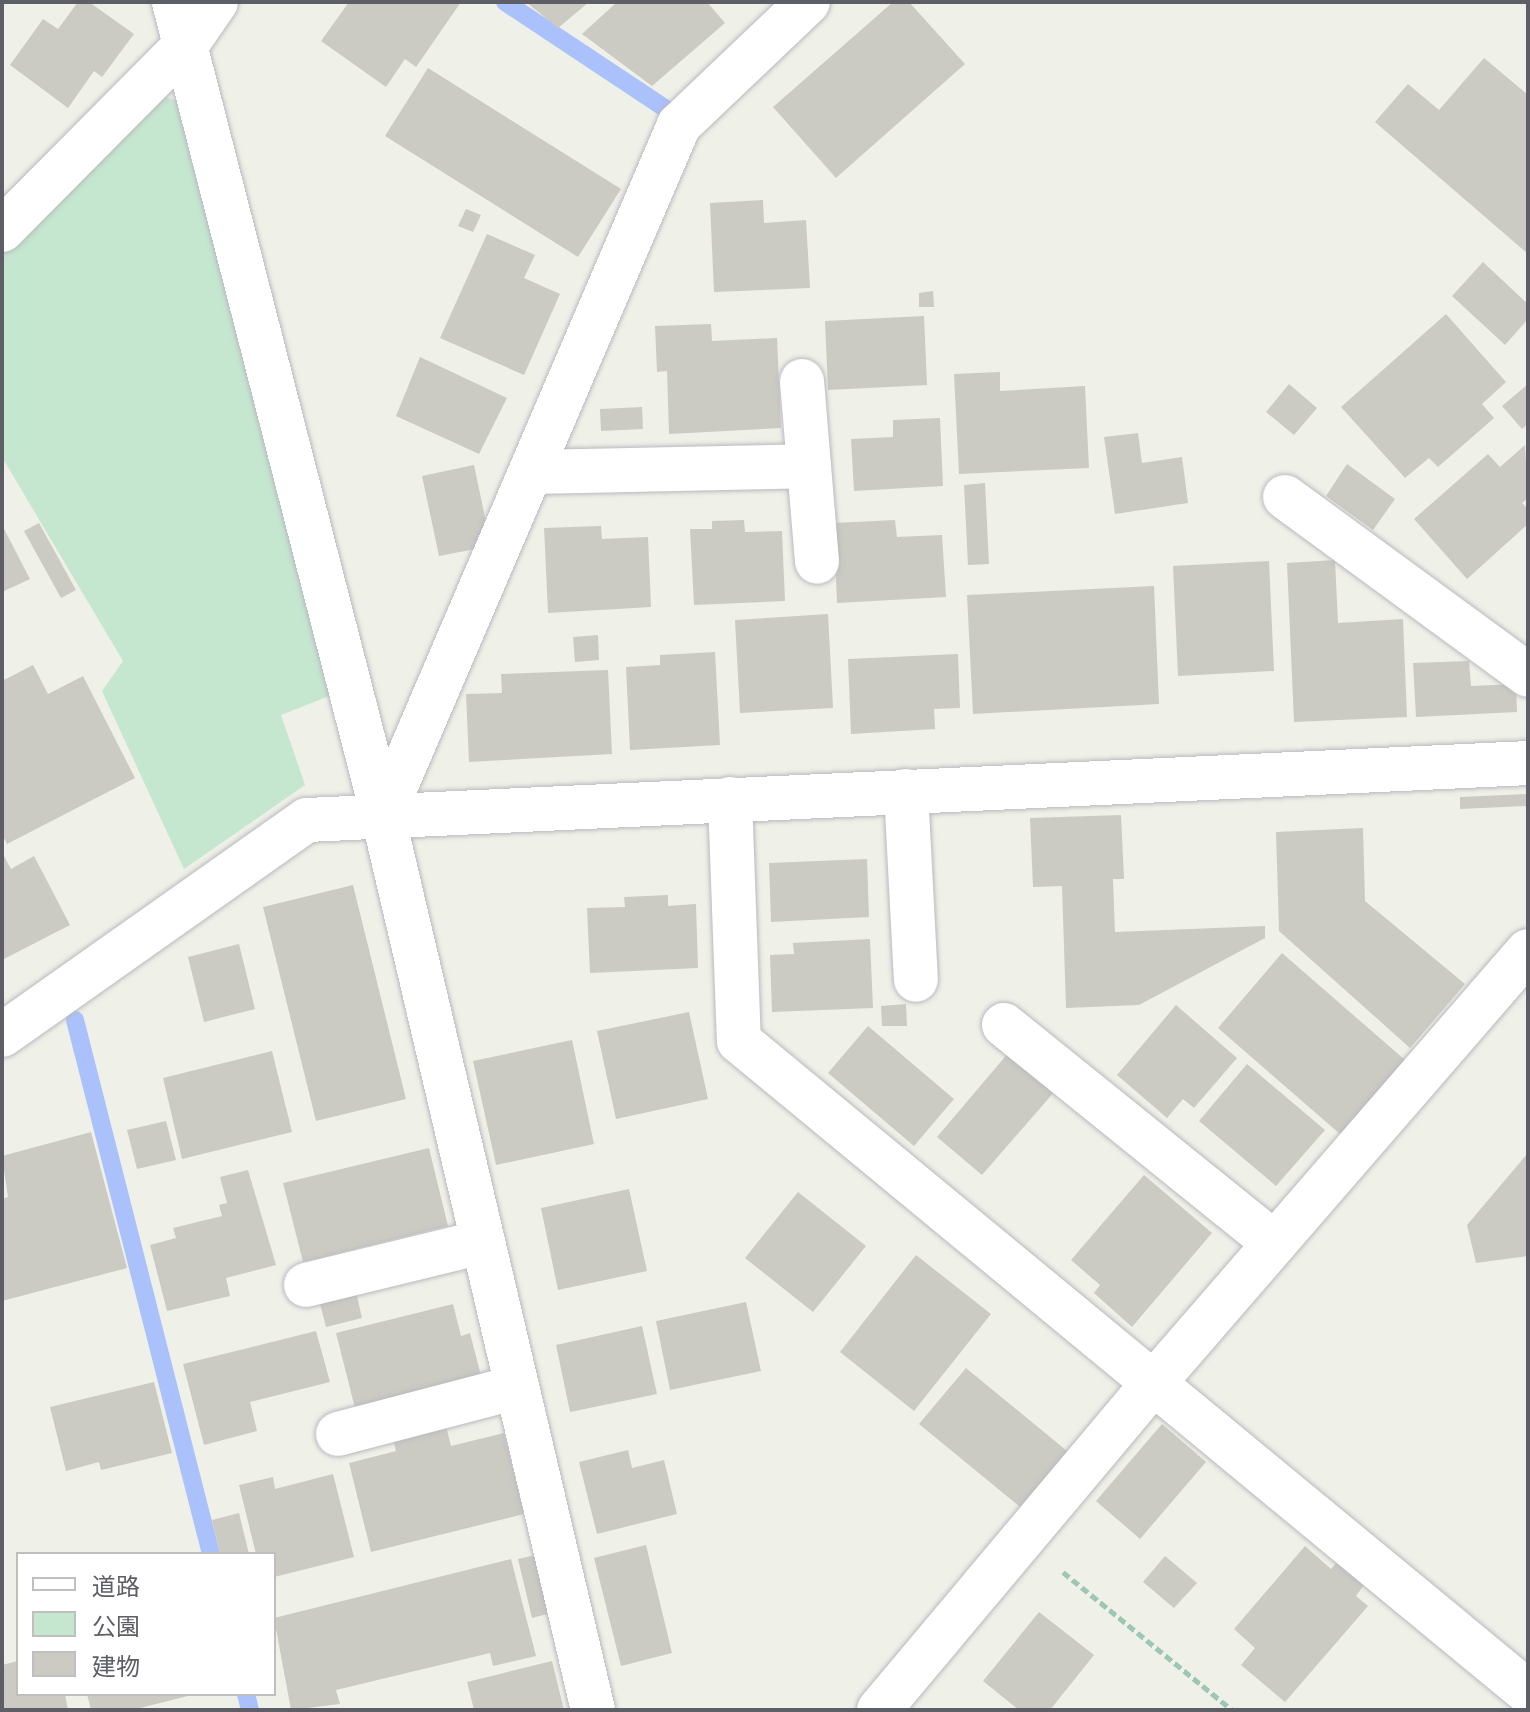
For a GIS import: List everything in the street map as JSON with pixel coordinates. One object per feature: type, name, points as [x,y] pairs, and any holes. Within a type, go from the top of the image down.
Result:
[{"type":"street","points":[[174,2],[383,816],[593,1710]]},
{"type":"street","points":[[2,230],[187,44],[216,2]]},
{"type":"street","points":[[383,816],[533,472],[679,125],[808,2]]},
{"type":"street","points":[[802,381],[817,562]]},
{"type":"street","points":[[533,472],[809,466]]},
{"type":"street","points":[[1285,497],[1528,675]]},
{"type":"street","points":[[2,1035],[307,820],[1528,763]]},
{"type":"street","points":[[906,791],[916,980]]},
{"type":"street","points":[[730,799],[739,1041],[1152,1385],[1528,1692]]},
{"type":"street","points":[[879,1710],[1152,1385],[1528,951]]},
{"type":"street","points":[[1004,1025],[1274,1243]]},
{"type":"street","points":[[306,1285],[483,1242]]},
{"type":"street","points":[[338,1434],[517,1387]]},
{"type":"path","points":[[1022,1538],[1232,1710]]},
{"type":"green space","points":[[157,95],[183,102],[334,694],[281,715],[305,785],[184,869],[102,691],[123,661],[2,457],[2,253]]},
{"type":"building","points":[[78,2],[89,2],[134,34],[102,77],[94,71],[68,108],[10,65],[43,19],[58,29]]},
{"type":"building","points":[[349,2],[461,2],[416,67],[405,59],[386,87],[321,41]]},
{"type":"building","points":[[526,2],[589,2],[558,28]]},
{"type":"building","points":[[617,2],[707,2],[725,23],[652,86],[582,34]]},
{"type":"building","points":[[893,2],[909,2],[965,64],[836,178],[773,107]]},
{"type":"building","points":[[1484,58],[1528,95],[1528,254],[1375,122],[1408,84],[1439,110]]},
{"type":"building","points":[[428,68],[621,189],[578,257],[385,136]]},
{"type":"building","points":[[763,200],[764,223],[806,220],[810,288],[714,292],[710,203]]},
{"type":"building","points":[[466,209],[481,215],[473,232],[458,226]]},
{"type":"building","points":[[487,234],[535,255],[524,278],[560,294],[524,375],[440,338]]},
{"type":"building","points":[[1483,262],[1528,304],[1528,319],[1505,345],[1452,296]]},
{"type":"building","points":[[933,291],[934,307],[919,307],[919,293]]},
{"type":"building","points":[[1446,314],[1506,382],[1482,404],[1494,418],[1438,467],[1429,458],[1405,478],[1341,407]]},
{"type":"building","points":[[924,316],[927,385],[828,390],[825,321]]},
{"type":"building","points":[[711,324],[712,341],[777,338],[781,428],[669,434],[667,371],[657,372],[655,326]]},
{"type":"building","points":[[420,357],[507,398],[479,454],[396,416]]},
{"type":"building","points":[[1000,372],[1000,391],[1085,386],[1089,468],[959,474],[954,374]]},
{"type":"building","points":[[1289,384],[1317,408],[1294,435],[1266,412]]},
{"type":"building","points":[[1528,384],[1528,424],[1522,429],[1502,406]]},
{"type":"building","points":[[642,407],[643,429],[601,431],[600,409]]},
{"type":"building","points":[[940,418],[943,486],[854,491],[851,439],[893,437],[893,420]]},
{"type":"building","points":[[1138,433],[1142,463],[1182,457],[1188,503],[1115,514],[1104,437]]},
{"type":"building","points":[[1525,445],[1528,498],[1522,503],[1528,509],[1528,524],[1467,579],[1414,519],[1488,454],[1500,467]]},
{"type":"building","points":[[1347,464],[1395,499],[1373,530],[1326,496]]},
{"type":"building","points":[[474,465],[491,546],[439,556],[422,476]]},
{"type":"building","points":[[985,483],[989,564],[968,565],[964,485]]},
{"type":"building","points":[[744,520],[745,532],[782,531],[785,601],[694,605],[690,529],[712,529],[712,521]]},
{"type":"building","points":[[895,520],[897,537],[942,535],[946,597],[837,603],[834,523]]},
{"type":"building","points":[[39,523],[76,590],[61,598],[24,531]]},
{"type":"building","points":[[2,525],[30,579],[2,592]]},
{"type":"building","points":[[601,526],[602,539],[648,537],[651,607],[548,613],[544,528]]},
{"type":"building","points":[[1335,560],[1338,623],[1403,619],[1407,717],[1294,722],[1287,563]]},
{"type":"building","points":[[1269,561],[1274,671],[1178,676],[1173,566]]},
{"type":"building","points":[[1154,586],[1159,704],[973,714],[967,595]]},
{"type":"building","points":[[828,614],[833,708],[740,713],[735,620]]},
{"type":"building","points":[[598,635],[599,660],[575,662],[573,637]]},
{"type":"building","points":[[715,652],[720,745],[630,750],[626,667],[660,665],[660,655]]},
{"type":"building","points":[[958,654],[960,708],[934,709],[935,729],[851,734],[848,659]]},
{"type":"building","points":[[1469,661],[1471,686],[1516,684],[1517,712],[1416,717],[1413,663]]},
{"type":"building","points":[[33,665],[48,694],[83,676],[135,778],[7,844],[2,834],[2,681]]},
{"type":"building","points":[[608,670],[612,754],[469,762],[466,694],[502,693],[501,674]]},
{"type":"building","points":[[1528,794],[1528,806],[1460,809],[1460,797]]},
{"type":"building","points":[[1121,815],[1124,879],[1113,879],[1115,932],[1265,926],[1265,938],[1139,1005],[1066,1008],[1062,886],[1033,887],[1030,818]]},
{"type":"building","points":[[1363,828],[1365,901],[1465,984],[1410,1048],[1279,931],[1276,832]]},
{"type":"building","points":[[2,852],[11,869],[34,856],[70,925],[2,960]]},
{"type":"building","points":[[867,859],[869,917],[771,922],[769,863]]},
{"type":"building","points":[[353,885],[406,1099],[316,1121],[263,907]]},
{"type":"building","points":[[668,895],[668,906],[696,904],[698,968],[590,973],[587,908],[625,907],[624,897]]},
{"type":"building","points":[[870,939],[873,1008],[772,1012],[770,955],[794,954],[793,943]]},
{"type":"building","points":[[239,944],[255,1009],[204,1022],[188,957]]},
{"type":"building","points":[[1282,953],[1405,1060],[1340,1134],[1218,1028]]},
{"type":"building","points":[[906,1004],[907,1026],[882,1026],[881,1006]]},
{"type":"building","points":[[1176,1005],[1237,1058],[1194,1108],[1183,1099],[1167,1118],[1117,1075]]},
{"type":"building","points":[[689,1012],[708,1099],[616,1119],[597,1031]]},
{"type":"building","points":[[868,1026],[954,1099],[914,1146],[828,1073]]},
{"type":"building","points":[[572,1040],[594,1144],[496,1165],[473,1061]]},
{"type":"building","points":[[272,1051],[292,1132],[182,1159],[163,1078]]},
{"type":"building","points":[[1009,1052],[1055,1091],[982,1175],[937,1137]]},
{"type":"building","points":[[1247,1064],[1325,1130],[1276,1186],[1199,1121]]},
{"type":"building","points":[[166,1121],[176,1160],[137,1169],[127,1130]]},
{"type":"building","points":[[91,1132],[127,1268],[2,1301],[2,1199],[8,1197],[2,1156]]},
{"type":"building","points":[[429,1148],[448,1226],[303,1262],[283,1183]]},
{"type":"building","points":[[1528,1153],[1528,1256],[1476,1263],[1467,1225]]},
{"type":"building","points":[[248,1170],[276,1265],[226,1278],[230,1296],[167,1311],[150,1245],[176,1238],[173,1228],[222,1216],[219,1205],[227,1203],[220,1177]]},
{"type":"building","points":[[1144,1175],[1212,1233],[1132,1327],[1094,1293],[1100,1285],[1071,1260]]},
{"type":"building","points":[[629,1189],[647,1271],[558,1290],[541,1208]]},
{"type":"building","points":[[798,1192],[866,1246],[813,1312],[745,1258]]},
{"type":"building","points":[[916,1255],[991,1314],[914,1411],[840,1352]]},
{"type":"building","points":[[355,1287],[362,1318],[326,1327],[318,1296]]},
{"type":"building","points":[[746,1302],[761,1371],[670,1390],[656,1321]]},
{"type":"building","points":[[453,1304],[461,1336],[470,1333],[481,1376],[355,1408],[336,1333]]},
{"type":"building","points":[[642,1326],[657,1394],[570,1412],[556,1345]]},
{"type":"building","points":[[316,1331],[330,1382],[250,1402],[257,1431],[204,1445],[183,1364]]},
{"type":"building","points":[[966,1368],[1067,1451],[1020,1507],[919,1424]]},
{"type":"building","points":[[154,1382],[172,1453],[101,1470],[99,1462],[66,1471],[50,1407]]},
{"type":"building","points":[[1162,1424],[1206,1462],[1140,1539],[1096,1501]]},
{"type":"building","points":[[446,1426],[451,1446],[504,1433],[524,1514],[371,1552],[349,1463],[396,1451],[393,1439]]},
{"type":"building","points":[[628,1450],[632,1468],[664,1460],[677,1514],[597,1534],[579,1462]]},
{"type":"building","points":[[333,1474],[354,1557],[276,1576],[276,1552],[256,1552],[239,1485],[273,1477],[275,1489]]},
{"type":"building","points":[[239,1513],[249,1552],[220,1552],[212,1520]]},
{"type":"building","points":[[646,1545],[672,1653],[621,1666],[594,1558]]},
{"type":"building","points":[[1305,1546],[1331,1569],[1337,1562],[1364,1585],[1356,1596],[1368,1606],[1285,1702],[1241,1665],[1255,1648],[1234,1629]]},
{"type":"building","points":[[545,1553],[559,1611],[532,1618],[518,1559]]},
{"type":"building","points":[[1165,1556],[1197,1583],[1174,1608],[1143,1582]]},
{"type":"building","points":[[511,1559],[536,1656],[493,1666],[490,1653],[336,1690],[340,1704],[291,1710],[276,1618]]},
{"type":"building","points":[[1039,1612],[1094,1655],[1050,1710],[1019,1710],[983,1681]]},
{"type":"building","points":[[552,1661],[564,1710],[474,1710],[467,1682]]},
{"type":"building","points":[[16,1662],[16,1696],[65,1696],[68,1710],[2,1710],[2,1665]]},
{"type":"building","points":[[88,1696],[188,1696],[132,1710],[91,1710]]},
{"type":"waterway","points":[[505,2],[666,109]]},
{"type":"waterway","points":[[75,1020],[210,1552]]},
{"type":"waterway","points":[[246,1696],[250,1710]]}]
